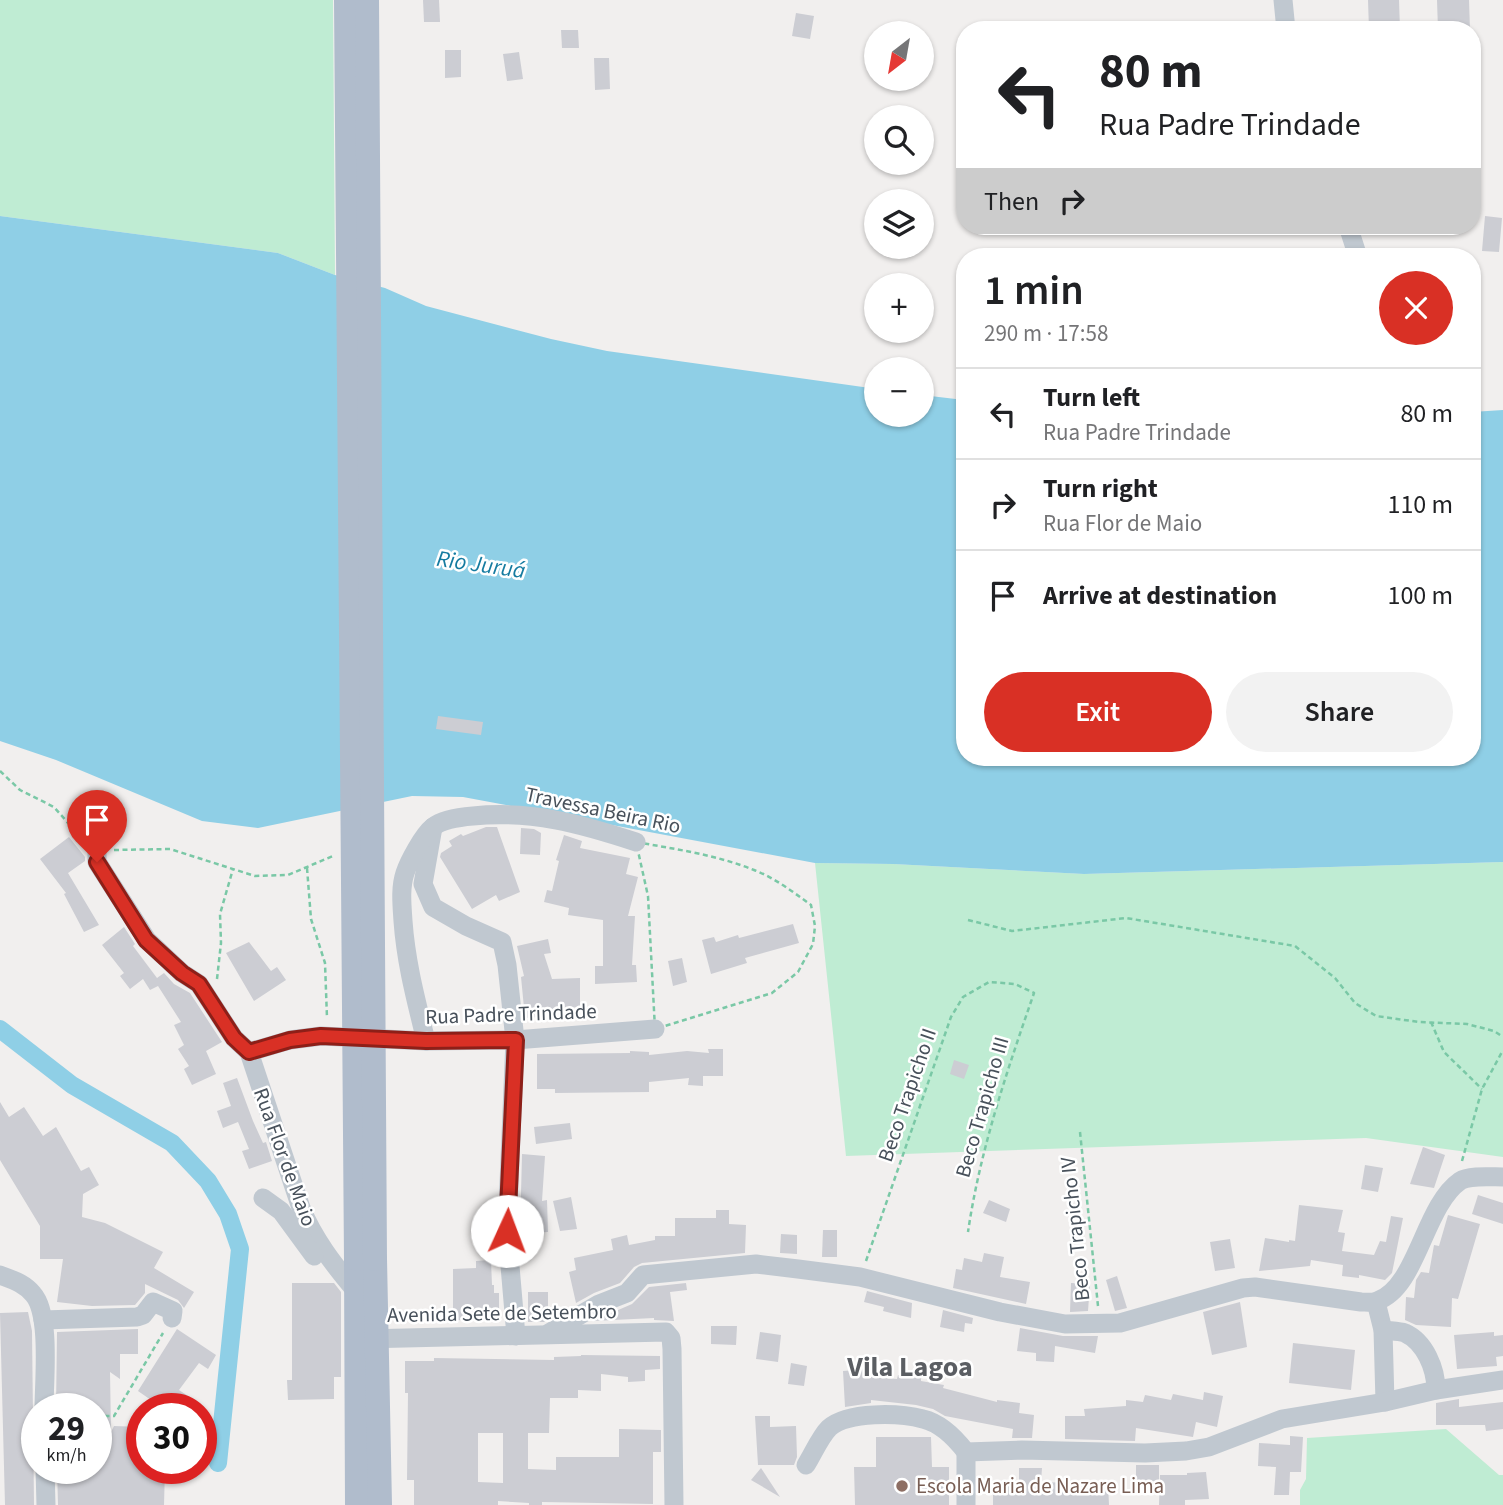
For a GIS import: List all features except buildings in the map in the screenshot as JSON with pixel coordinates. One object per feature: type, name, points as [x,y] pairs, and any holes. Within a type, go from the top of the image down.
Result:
[{"type":"main road","points":[[346,0],[361,1274],[380,1505]]},
{"type":"main road","points":[[361,1274],[367,0]]},
{"type":"main road","points":[[357,1505],[366,1339]]},
{"type":"street","points":[[1283,0],[1285,21]]},
{"type":"street","name":"Travessa Beira Rio","points":[[433,827],[457,817],[505,813],[542,817],[601,830],[636,842]]},
{"type":"street","points":[[433,827],[423,884],[433,907],[502,942],[507,965],[516,1040],[507,1231],[516,1336]]},
{"type":"street","points":[[426,1041],[406,959],[402,899],[404,874],[415,851],[433,827]]},
{"type":"street","name":"Rua Flor de Maio","points":[[96,852],[97,862],[146,940],[182,973],[199,984],[234,1038],[249,1052],[311,1231],[361,1274]]},
{"type":"street","name":"Rua Padre Trindade","points":[[249,1052],[290,1040],[329,1036],[426,1041],[516,1040],[655,1029]]},
{"type":"street","points":[[550,1334],[600,1304],[627,1293],[643,1275],[756,1265],[860,1277],[1000,1312],[1065,1324],[1120,1323],[1243,1287],[1368,1302],[1398,1288],[1436,1213],[1452,1188],[1462,1179],[1503,1177]]},
{"type":"street","points":[[263,1198],[281,1211],[322,1266],[361,1274]]},
{"type":"street","points":[[0,1275],[20,1283],[35,1296],[43,1320],[44,1393]]},
{"type":"street","points":[[43,1320],[137,1317],[143,1315],[153,1302],[170,1308],[173,1311],[172,1318]]},
{"type":"street","points":[[1368,1302],[1382,1330],[1385,1402]]},
{"type":"street","points":[[1382,1330],[1404,1333],[1418,1343],[1436,1374],[1436,1390]]},
{"type":"street","name":"Avenida Sete de Setembro","points":[[366,1339],[666,1332],[671,1338],[674,1505]]},
{"type":"street","points":[[966,1452],[1186,1451],[1209,1447],[1282,1419],[1503,1380]]},
{"type":"street","points":[[806,1465],[828,1429],[846,1417],[873,1415],[925,1419],[950,1436],[966,1452],[967,1505]]},
{"type":"street","points":[[46,1484],[46,1505]]},
{"type":"path","points":[[0,771],[20,790],[54,807],[96,852],[170,849],[255,876],[288,875],[339,852]]},
{"type":"path","points":[[636,842],[648,896],[655,1029]]},
{"type":"path","name":"Travessa Beira Rio","points":[[636,842],[710,856],[755,870],[783,884],[811,905],[815,926],[813,944],[797,972],[772,993],[655,1029]]},
{"type":"path","points":[[307,868],[311,919],[325,963],[329,1036]]},
{"type":"path","points":[[214,1007],[221,943],[219,914],[233,869]]},
{"type":"path","points":[[968,920],[1012,930],[1126,918],[1294,946],[1335,978],[1355,1003],[1376,1016],[1467,1024],[1494,1031],[1503,1038]]},
{"type":"path","name":"Beco Trapicho II","points":[[860,1277],[951,1017],[962,997],[989,982],[1014,984],[1034,992]]},
{"type":"path","name":"Beco Trapicho III","points":[[968,1232],[975,1187],[1010,1063],[1034,992]]},
{"type":"path","points":[[1431,1022],[1444,1052],[1482,1089]]},
{"type":"path","points":[[1460,1181],[1462,1159],[1482,1089],[1503,1051]]},
{"type":"path","name":"Beco Trapicho IV","points":[[1080,1132],[1100,1323]]},
{"type":"path","points":[[112,1416],[172,1318]]},
{"type":"green space","points":[[0,0],[333,0],[335,275],[278,253],[0,216]]},
{"type":"green space","points":[[1503,862],[1503,1157],[1366,1138],[846,1156],[815,863],[893,864],[1084,874]]},
{"type":"green space","points":[[1446,1429],[1499,1475],[1503,1475],[1503,1505],[1300,1505],[1300,1490],[1306,1479],[1307,1438]]},
{"type":"water","name":"Rio Juruá","points":[[0,216],[278,253],[335,275],[385,288],[426,306],[551,339],[607,351],[864,387],[864,427],[934,427],[934,396],[956,399],[956,766],[1481,766],[1481,411],[1503,410],[1503,862],[1084,874],[893,864],[815,863],[463,797],[412,796],[258,828],[202,821],[56,760],[0,741]]},
{"type":"waterway","points":[[0,1029],[72,1085],[172,1143],[208,1181],[228,1214],[240,1249],[218,1463]]},
{"type":"place","name":"Escola Maria de Nazare Lima","points":[[902,1486]]},
{"type":"district","name":"Vila Lagoa","points":[[910,1366]]},
{"type":"route","points":[[97,862],[113,883],[146,940],[182,973],[199,984],[234,1038],[249,1052],[290,1040],[321,1036],[426,1041],[516,1040],[507,1231]]}]
